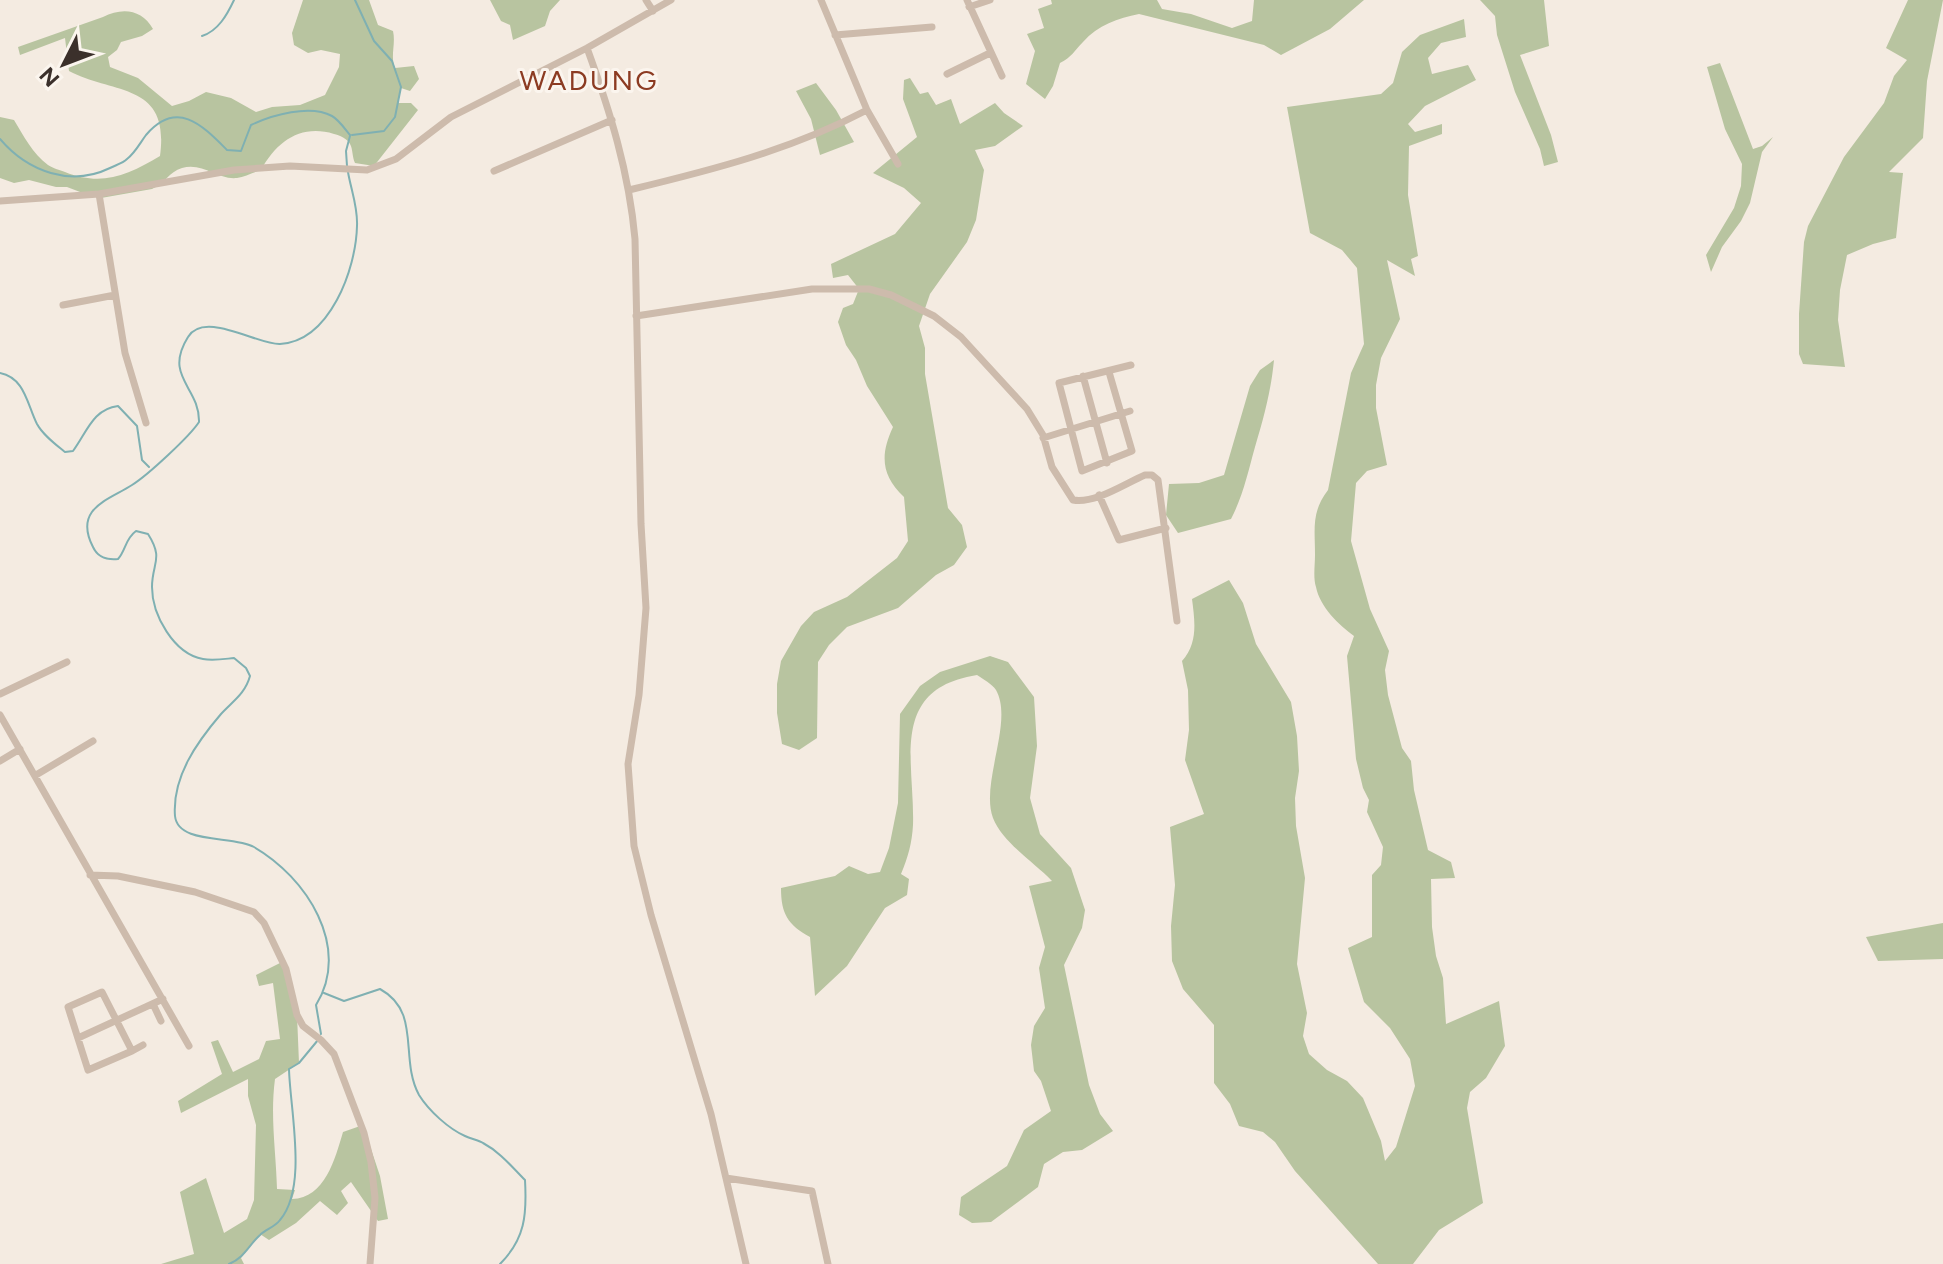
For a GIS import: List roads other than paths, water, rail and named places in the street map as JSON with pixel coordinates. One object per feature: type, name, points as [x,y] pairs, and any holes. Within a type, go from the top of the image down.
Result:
[{"type":"street","points":[[646,0],[653,11]]},
{"type":"street","points":[[0,201],[99,194],[234,170],[290,166],[367,170],[396,159],[451,117],[587,48],[671,0]]},
{"type":"street","points":[[821,0],[867,110],[898,164]]},
{"type":"street","points":[[990,0],[968,3],[1002,76]]},
{"type":"street","points":[[835,35],[932,27]]},
{"type":"street","points":[[587,48],[612,120],[629,190],[635,239],[641,524],[646,608],[639,695],[628,764],[634,846],[647,902],[711,1114],[746,1264]]},
{"type":"street","points":[[947,74],[990,53]]},
{"type":"street","points":[[629,190],[754,158],[802,137],[831,129],[867,110]]},
{"type":"street","points":[[494,171],[612,120]]},
{"type":"street","points":[[99,194],[125,353],[146,423]]},
{"type":"street","points":[[636,316],[812,289],[869,289],[891,295],[934,316],[961,337],[1027,409],[1037,424],[1052,467],[1073,500],[1099,495],[1145,475],[1155,476],[1166,528],[1177,621]]},
{"type":"street","points":[[63,305],[115,295]]},
{"type":"street","points":[[1109,372],[1132,451],[1082,471],[1059,383],[1131,365]]},
{"type":"street","points":[[1083,376],[1107,463]]},
{"type":"street","points":[[1043,438],[1130,411]]},
{"type":"street","points":[[1099,495],[1119,540],[1166,528]]},
{"type":"street","points":[[0,694],[67,662]]},
{"type":"street","points":[[0,715],[189,1046]]},
{"type":"street","points":[[36,775],[93,741]]},
{"type":"street","points":[[0,761],[20,749]]},
{"type":"street","points":[[90,875],[148,881],[205,895],[254,912],[264,923],[286,969],[292,1003],[303,1026],[334,1054],[344,1076],[371,1162],[375,1198],[370,1264]]},
{"type":"street","points":[[132,1051],[102,992],[68,1007],[88,1070],[132,1051],[143,1045]]},
{"type":"street","points":[[78,1038],[163,999]]},
{"type":"street","points":[[153,1004],[161,1021]]},
{"type":"street","points":[[726,1178],[812,1191],[828,1264]]},
{"type":"waterway","points":[[202,36],[217,26],[234,0]]},
{"type":"waterway","points":[[352,135],[384,131],[395,117],[401,87],[392,61],[374,41],[355,0]]},
{"type":"waterway","points":[[0,139],[37,168],[65,176],[80,176],[95,174],[124,162],[157,124],[179,117],[199,125],[227,150],[241,151],[251,125],[291,112],[323,113],[335,118],[350,135]]},
{"type":"waterway","points":[[347,166],[346,151],[350,136]]},
{"type":"waterway","points":[[321,1034],[316,1005],[326,983],[329,960],[326,937],[306,895],[291,876],[254,847],[196,835],[178,825],[175,816],[178,788],[188,761],[212,725],[242,693],[250,676],[234,658],[211,660],[192,656],[167,632],[153,598],[156,555],[148,534],[136,531],[118,559],[107,559],[97,554],[93,547],[87,523],[96,507],[148,473],[199,422],[198,410],[179,362],[188,337],[196,330],[218,328],[280,344],[298,340],[326,317],[345,281],[355,243],[356,212],[348,172]]},
{"type":"waterway","points":[[0,373],[20,386],[40,428],[65,452],[73,451],[96,417],[118,406],[137,426],[142,460],[149,467]]},
{"type":"waterway","points":[[324,993],[344,1001],[380,989],[393,999],[406,1023],[413,1081],[423,1101],[452,1129],[495,1151],[525,1180],[523,1226],[515,1245],[500,1264]]},
{"type":"waterway","points":[[229,1264],[278,1222],[288,1206],[295,1169],[289,1069],[299,1063],[318,1040]]},
{"type":"district","name":"WADUNG","points":[[589,80]]}]
